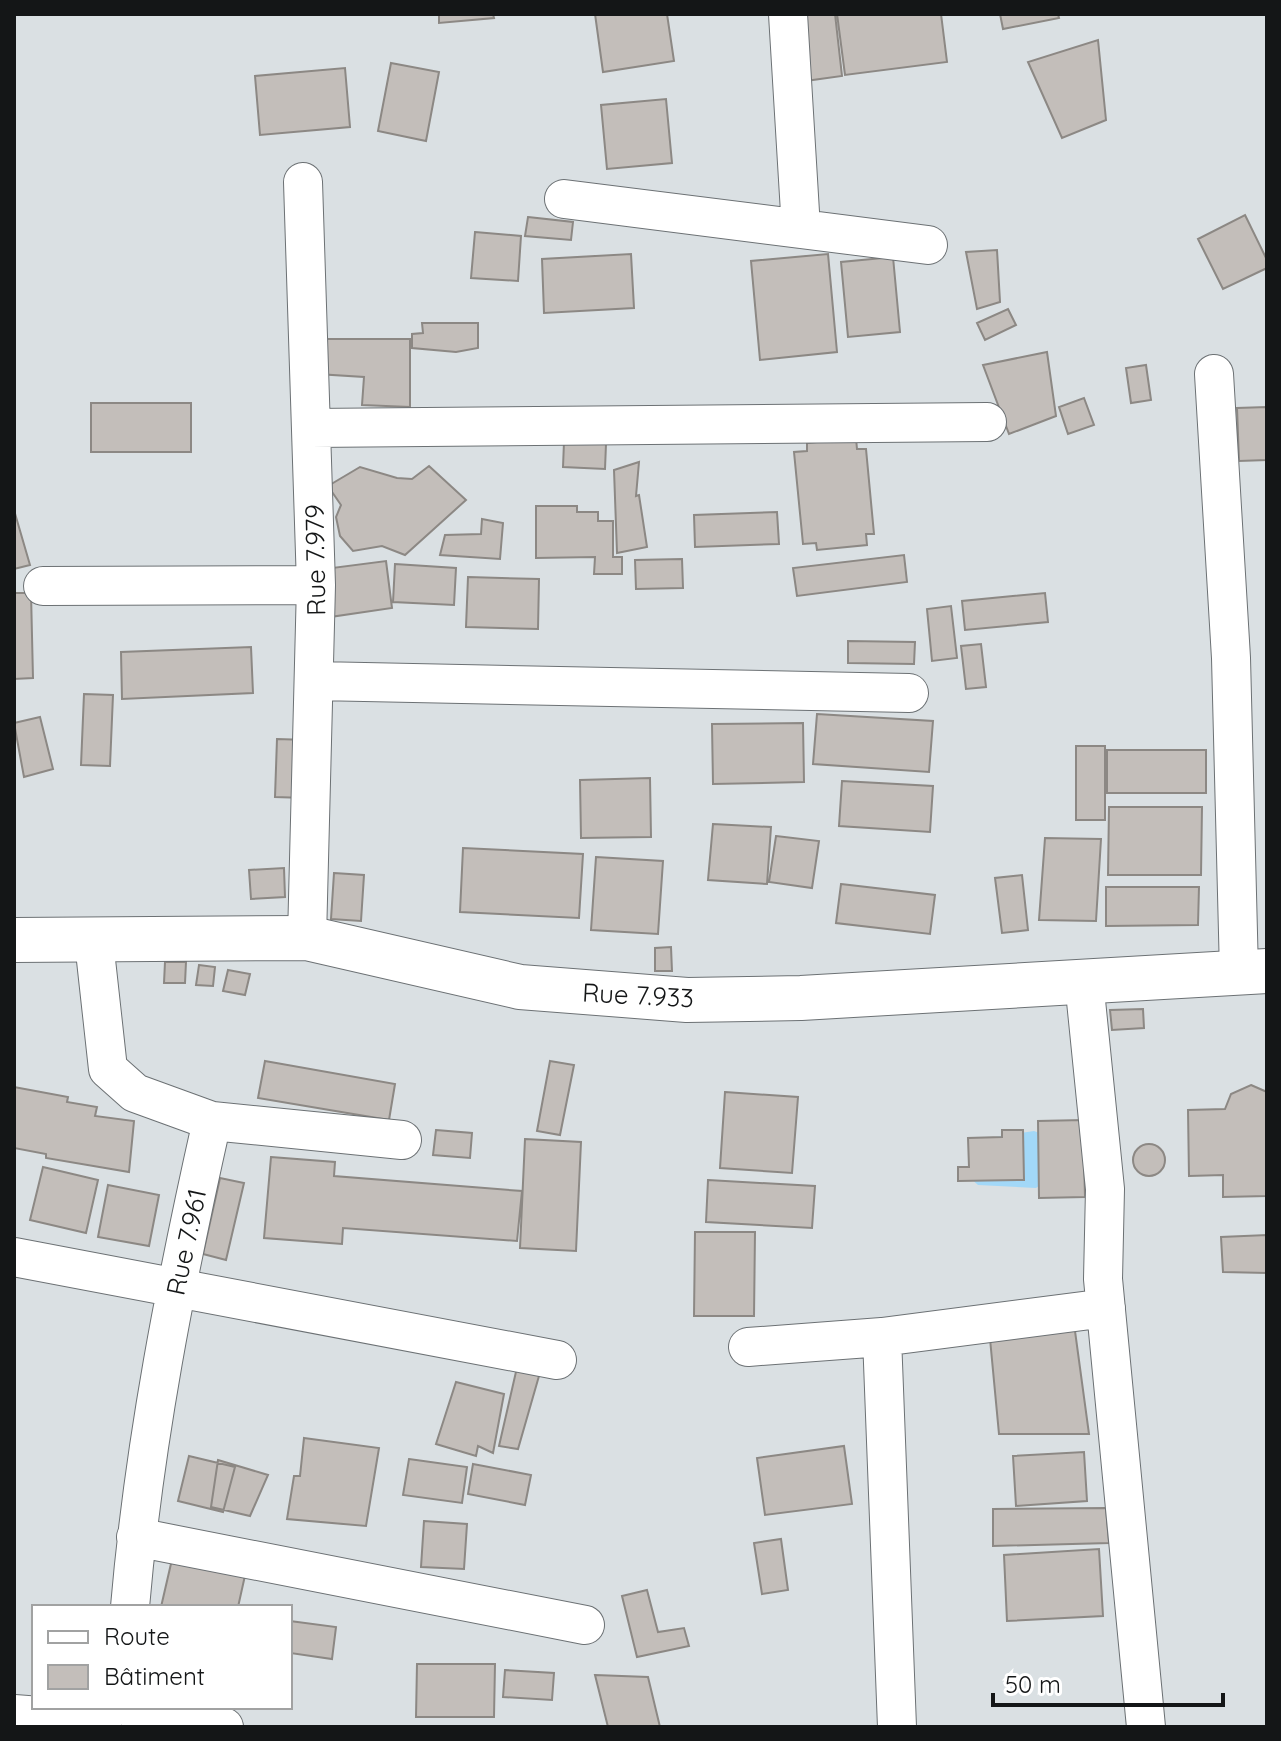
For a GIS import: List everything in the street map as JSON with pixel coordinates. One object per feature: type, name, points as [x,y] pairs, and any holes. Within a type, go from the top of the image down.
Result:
[{"type":"street","points":[[788,14],[801,229]]},
{"type":"street","name":"Rue 7.979","points":[[303,182],[316,585],[316,681],[307,938]]},
{"type":"street","points":[[564,199],[928,245]]},
{"type":"street","points":[[1214,374],[1253,971]]},
{"type":"street","points":[[311,428],[987,422]]},
{"type":"street","points":[[43,586],[316,585]]},
{"type":"street","points":[[316,681],[909,693]]},
{"type":"street","name":"Rue 7.933","points":[[14,940],[94,942],[307,938],[520,987],[614,996],[801,998],[1253,971]]},
{"type":"street","points":[[94,942],[108,1069],[135,1093],[212,1121],[402,1140]]},
{"type":"street","points":[[1084,981],[1105,1189],[1103,1279],[1146,1727]]},
{"type":"street","name":"Rue 7.961","points":[[130,1605],[136,1537],[175,1286],[212,1121]]},
{"type":"street","points":[[14,1257],[557,1360]]},
{"type":"street","points":[[748,1347],[882,1337],[1106,1308]]},
{"type":"street","points":[[882,1337],[897,1727]]},
{"type":"street","points":[[136,1537],[585,1625]]},
{"type":"street","points":[[14,1714],[67,1718],[109,1709]]},
{"type":"street","points":[[138,1709],[224,1727]]},
{"type":"shaded area","points":[[1034,1131],[1042,1134],[1043,1183],[1036,1188],[978,1185],[968,1176],[983,1139]]},
{"type":"building","points":[[439,14],[493,14],[494,18],[439,23]]},
{"type":"building","points":[[595,14],[667,14],[674,61],[603,72]]},
{"type":"building","points":[[791,14],[835,14],[842,76],[798,82]]},
{"type":"building","points":[[837,14],[941,14],[947,62],[845,75]]},
{"type":"building","points":[[1000,14],[1058,14],[1059,18],[1003,29]]},
{"type":"building","points":[[1098,40],[1106,120],[1062,138],[1028,62]]},
{"type":"building","points":[[391,63],[439,72],[426,141],[378,131]]},
{"type":"building","points":[[345,68],[350,127],[260,135],[255,76]]},
{"type":"building","points":[[666,99],[672,163],[607,169],[601,105]]},
{"type":"building","points":[[1245,215],[1267,260],[1267,268],[1223,289],[1198,239]]},
{"type":"building","points":[[528,217],[573,222],[571,240],[525,236]]},
{"type":"building","points":[[475,232],[521,236],[518,281],[471,278]]},
{"type":"building","points":[[997,250],[1000,302],[977,309],[966,252]]},
{"type":"building","points":[[631,254],[634,308],[544,313],[542,259]]},
{"type":"building","points":[[828,254],[837,352],[760,360],[751,261]]},
{"type":"building","points":[[893,257],[900,332],[848,337],[841,262]]},
{"type":"building","points":[[1008,309],[1016,325],[985,340],[977,323]]},
{"type":"building","points":[[422,323],[478,323],[478,348],[456,352],[412,348],[412,334],[423,333]]},
{"type":"building","points":[[322,339],[410,339],[410,407],[362,405],[364,377],[317,374]]},
{"type":"building","points":[[1047,352],[1056,416],[1009,434],[983,365]]},
{"type":"building","points":[[1146,365],[1151,400],[1131,403],[1126,368]]},
{"type":"building","points":[[1084,398],[1094,425],[1068,434],[1059,407]]},
{"type":"building","points":[[91,403],[191,403],[191,452],[91,452]]},
{"type":"building","points":[[1267,407],[1267,460],[1239,461],[1237,408]]},
{"type":"building","points":[[856,438],[857,449],[866,449],[874,534],[866,534],[867,545],[817,550],[816,543],[803,544],[794,452],[807,451],[807,443]]},
{"type":"building","points":[[564,442],[606,444],[605,469],[563,467]]},
{"type":"building","points":[[639,462],[636,496],[639,495],[647,547],[617,553],[614,470]]},
{"type":"building","points":[[429,466],[466,500],[405,555],[382,546],[353,551],[340,536],[336,517],[341,505],[328,486],[360,467],[412,479]]},
{"type":"building","points":[[536,506],[577,506],[577,512],[598,512],[598,521],[613,521],[613,557],[622,557],[622,574],[594,574],[595,557],[536,558]]},
{"type":"building","points":[[14,510],[30,565],[14,569]]},
{"type":"building","points":[[777,512],[779,544],[695,547],[694,515]]},
{"type":"building","points":[[482,519],[503,523],[500,559],[440,555],[445,535],[481,534]]},
{"type":"building","points":[[904,555],[907,582],[797,596],[793,568]]},
{"type":"building","points":[[682,559],[683,588],[636,589],[635,560]]},
{"type":"building","points":[[386,561],[392,608],[330,617],[324,569]]},
{"type":"building","points":[[395,564],[456,568],[454,605],[393,602]]},
{"type":"building","points":[[468,577],[539,579],[538,629],[466,627]]},
{"type":"building","points":[[14,593],[31,593],[33,678],[14,679]]},
{"type":"building","points":[[1045,593],[1048,622],[965,630],[962,601]]},
{"type":"building","points":[[951,606],[957,658],[932,661],[927,609]]},
{"type":"building","points":[[848,641],[915,642],[914,664],[848,663]]},
{"type":"building","points":[[981,644],[986,687],[966,689],[961,646]]},
{"type":"building","points":[[251,647],[253,693],[122,699],[121,652]]},
{"type":"building","points":[[84,694],[113,695],[110,766],[81,765]]},
{"type":"building","points":[[817,714],[933,721],[929,772],[813,764]]},
{"type":"building","points":[[40,717],[53,769],[24,777],[14,723]]},
{"type":"building","points":[[803,723],[804,782],[713,784],[712,724]]},
{"type":"building","points":[[277,739],[307,740],[305,798],[275,797]]},
{"type":"building","points":[[1076,746],[1105,746],[1105,820],[1076,820]]},
{"type":"building","points":[[1107,750],[1206,750],[1206,793],[1107,793]]},
{"type":"building","points":[[650,778],[651,837],[581,838],[580,780]]},
{"type":"building","points":[[842,781],[933,786],[930,832],[839,826]]},
{"type":"building","points":[[1109,807],[1202,807],[1201,875],[1108,875]]},
{"type":"building","points":[[713,824],[771,827],[767,884],[708,880]]},
{"type":"building","points":[[776,836],[819,841],[812,888],[769,882]]},
{"type":"building","points":[[1045,838],[1101,839],[1096,921],[1039,920]]},
{"type":"building","points":[[463,848],[583,854],[579,918],[460,912]]},
{"type":"building","points":[[596,857],[663,861],[658,934],[591,930]]},
{"type":"building","points":[[284,868],[285,897],[251,899],[249,870]]},
{"type":"building","points":[[334,873],[364,875],[361,921],[331,919]]},
{"type":"building","points":[[1022,875],[1028,930],[1002,933],[995,878]]},
{"type":"building","points":[[841,884],[935,895],[930,934],[836,923]]},
{"type":"building","points":[[1106,887],[1199,887],[1198,925],[1106,926]]},
{"type":"building","points":[[671,947],[672,971],[655,971],[655,948]]},
{"type":"building","points":[[165,962],[186,962],[185,983],[164,983]]},
{"type":"building","points":[[199,965],[215,967],[213,986],[196,985]]},
{"type":"building","points":[[228,970],[250,974],[245,995],[223,991]]},
{"type":"building","points":[[1143,1009],[1144,1028],[1112,1030],[1110,1010]]},
{"type":"building","points":[[265,1061],[395,1084],[389,1120],[258,1098]]},
{"type":"building","points":[[550,1061],[574,1065],[560,1135],[537,1131]]},
{"type":"building","points":[[1251,1085],[1267,1092],[1267,1196],[1223,1197],[1223,1175],[1189,1176],[1188,1110],[1225,1109],[1231,1094]]},
{"type":"building","points":[[14,1087],[68,1097],[67,1102],[97,1107],[95,1116],[134,1121],[129,1172],[46,1158],[46,1154],[14,1148]]},
{"type":"building","points":[[725,1092],[798,1097],[792,1173],[720,1168]]},
{"type":"building","points":[[1083,1120],[1085,1197],[1039,1198],[1038,1121]]},
{"type":"building","points":[[436,1130],[472,1133],[470,1158],[433,1155]]},
{"type":"building","points":[[1002,1130],[1023,1130],[1024,1180],[958,1181],[958,1167],[969,1167],[968,1138],[1002,1137]]},
{"type":"building","points":[[525,1139],[581,1142],[576,1251],[520,1248]]},
{"type":"building","points":[[1149,1144],[1160,1149],[1165,1160],[1160,1171],[1149,1176],[1138,1171],[1133,1160],[1138,1149]]},
{"type":"building","points":[[271,1157],[335,1162],[334,1176],[522,1191],[517,1241],[343,1228],[342,1244],[264,1238]]},
{"type":"building","points":[[43,1167],[98,1180],[86,1233],[30,1220]]},
{"type":"building","points":[[220,1178],[244,1183],[226,1260],[203,1254]]},
{"type":"building","points":[[708,1180],[815,1186],[812,1228],[706,1222]]},
{"type":"building","points":[[108,1185],[159,1195],[149,1246],[98,1237]]},
{"type":"building","points":[[695,1232],[755,1232],[754,1316],[694,1316]]},
{"type":"building","points":[[1267,1235],[1267,1273],[1223,1272],[1221,1237]]},
{"type":"building","points":[[989,1328],[1075,1331],[1089,1434],[999,1434]]},
{"type":"building","points":[[518,1363],[541,1369],[518,1449],[499,1446]]},
{"type":"building","points":[[456,1382],[504,1394],[493,1453],[478,1446],[476,1456],[436,1444]]},
{"type":"building","points":[[304,1438],[379,1448],[366,1526],[287,1519],[294,1476],[300,1476]]},
{"type":"building","points":[[844,1446],[852,1504],[765,1515],[757,1458]]},
{"type":"building","points":[[1084,1452],[1087,1501],[1016,1506],[1013,1456]]},
{"type":"building","points":[[189,1456],[235,1467],[223,1512],[178,1501]]},
{"type":"building","points":[[409,1459],[467,1467],[462,1503],[403,1495]]},
{"type":"building","points":[[218,1460],[268,1475],[250,1516],[211,1507]]},
{"type":"building","points":[[473,1464],[531,1475],[525,1505],[468,1494]]},
{"type":"building","points":[[1106,1508],[1109,1543],[993,1546],[993,1509]]},
{"type":"building","points":[[424,1521],[467,1524],[464,1569],[421,1567]]},
{"type":"building","points":[[781,1539],[788,1590],[762,1594],[754,1543]]},
{"type":"building","points":[[1099,1549],[1103,1616],[1007,1621],[1004,1555]]},
{"type":"building","points":[[173,1555],[246,1571],[238,1605],[161,1605]]},
{"type":"building","points":[[647,1590],[658,1632],[684,1628],[689,1646],[637,1657],[622,1596]]},
{"type":"building","points":[[292,1621],[336,1627],[332,1659],[292,1653]]},
{"type":"building","points":[[417,1664],[495,1664],[494,1717],[416,1717]]},
{"type":"building","points":[[505,1670],[554,1673],[552,1700],[503,1697]]},
{"type":"building","points":[[595,1675],[648,1677],[660,1727],[608,1727]]}]
